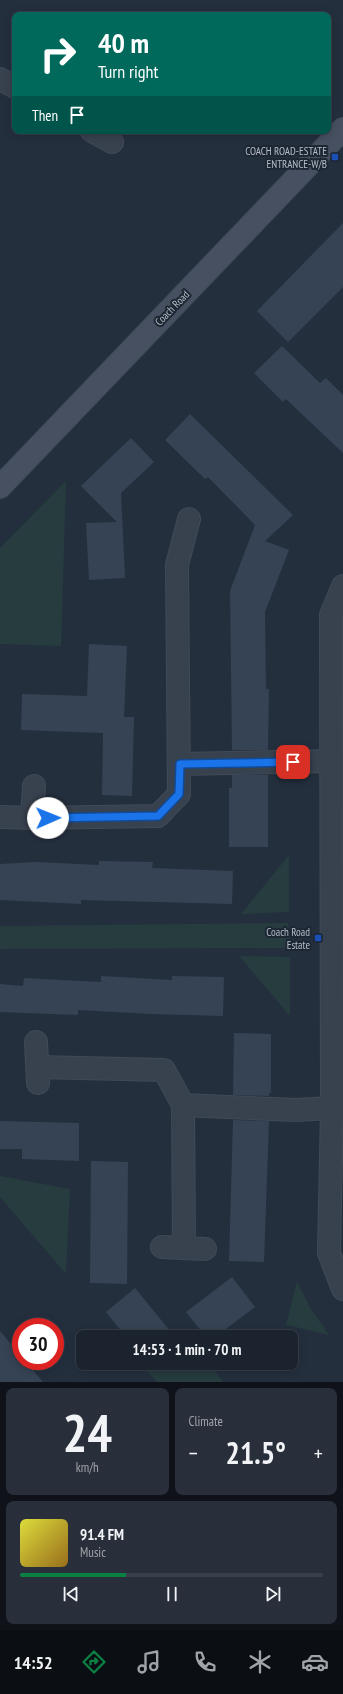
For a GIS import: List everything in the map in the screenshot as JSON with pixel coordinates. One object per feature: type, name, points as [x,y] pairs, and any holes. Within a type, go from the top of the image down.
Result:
[{"type":"street","points":[[0,79],[12,85]]},
{"type":"street","name":"Coach Road","points":[[0,487],[343,129]]},
{"type":"street","points":[[97,134],[112,142]]},
{"type":"street","points":[[0,817],[32,818],[158,816],[179,794],[180,764],[177,566],[189,519]]},
{"type":"street","points":[[343,586],[331,615],[332,1108],[329,1253],[343,1289]]},
{"type":"street","points":[[180,764],[331,761]]},
{"type":"street","points":[[32,818],[34,786]]},
{"type":"street","points":[[36,1042],[38,1075],[164,1070],[183,1105],[194,1249],[162,1247]]},
{"type":"street","points":[[183,1105],[296,1110],[332,1108]]},
{"type":"green space","points":[[66,481],[61,646],[0,644],[0,548]]},
{"type":"green space","points":[[289,855],[289,912],[241,914]]},
{"type":"green space","points":[[288,923],[291,948],[0,949],[0,926]]},
{"type":"green space","points":[[239,956],[290,957],[290,1016]]},
{"type":"green space","points":[[0,1176],[70,1189],[66,1274],[0,1197]]},
{"type":"green space","points":[[297,1282],[311,1309],[329,1335],[286,1325]]},
{"type":"green space","points":[[146,1370],[214,1370],[223,1382],[157,1382]]},
{"type":"building","points":[[343,223],[343,287],[288,342],[257,311]]},
{"type":"building","points":[[282,346],[320,383],[326,378],[343,395],[343,453],[286,399],[283,402],[254,373]]},
{"type":"building","points":[[190,414],[293,515],[265,541],[289,550],[265,612],[266,689],[269,689],[268,750],[232,750],[230,591],[255,525],[208,477],[205,479],[165,440]]},
{"type":"building","points":[[131,438],[154,462],[121,493],[125,578],[89,580],[86,523],[117,522],[81,486]]},
{"type":"building","points":[[89,644],[127,646],[124,717],[134,717],[132,796],[102,795],[103,733],[21,730],[22,694],[87,696]]},
{"type":"building","points":[[232,775],[268,775],[268,847],[229,847],[229,788],[232,788]]},
{"type":"building","points":[[99,861],[153,862],[152,868],[233,871],[232,904],[81,900],[81,904],[0,900],[0,864],[36,862],[99,865]]},
{"type":"building","points":[[101,976],[172,980],[172,976],[224,977],[223,1016],[78,1010],[78,1015],[0,1012],[0,984],[23,986],[24,978],[101,982]]},
{"type":"building","points":[[234,1033],[271,1034],[271,1093],[269,1093],[269,1096],[233,1095]]},
{"type":"building","points":[[233,1120],[269,1121],[264,1262],[229,1261]]},
{"type":"building","points":[[0,1121],[79,1123],[79,1161],[22,1159],[22,1149],[0,1149]]},
{"type":"building","points":[[91,1161],[128,1162],[127,1284],[90,1283]]},
{"type":"building","points":[[232,1277],[255,1307],[224,1330],[200,1330],[186,1312]]},
{"type":"building","points":[[135,1288],[169,1330],[120,1330],[106,1312]]},
{"type":"building","points":[[0,1331],[12,1345],[12,1370],[33,1370],[43,1382],[0,1382]]},
{"type":"place","name":"COACH ROAD-ESTATE ENTRANCE-W/B","points":[[335,157]]},
{"type":"place","name":"Coach Road Estate","points":[[318,938]]},
{"type":"route","points":[[48,818],[158,816],[179,794],[180,764],[293,762]]}]
